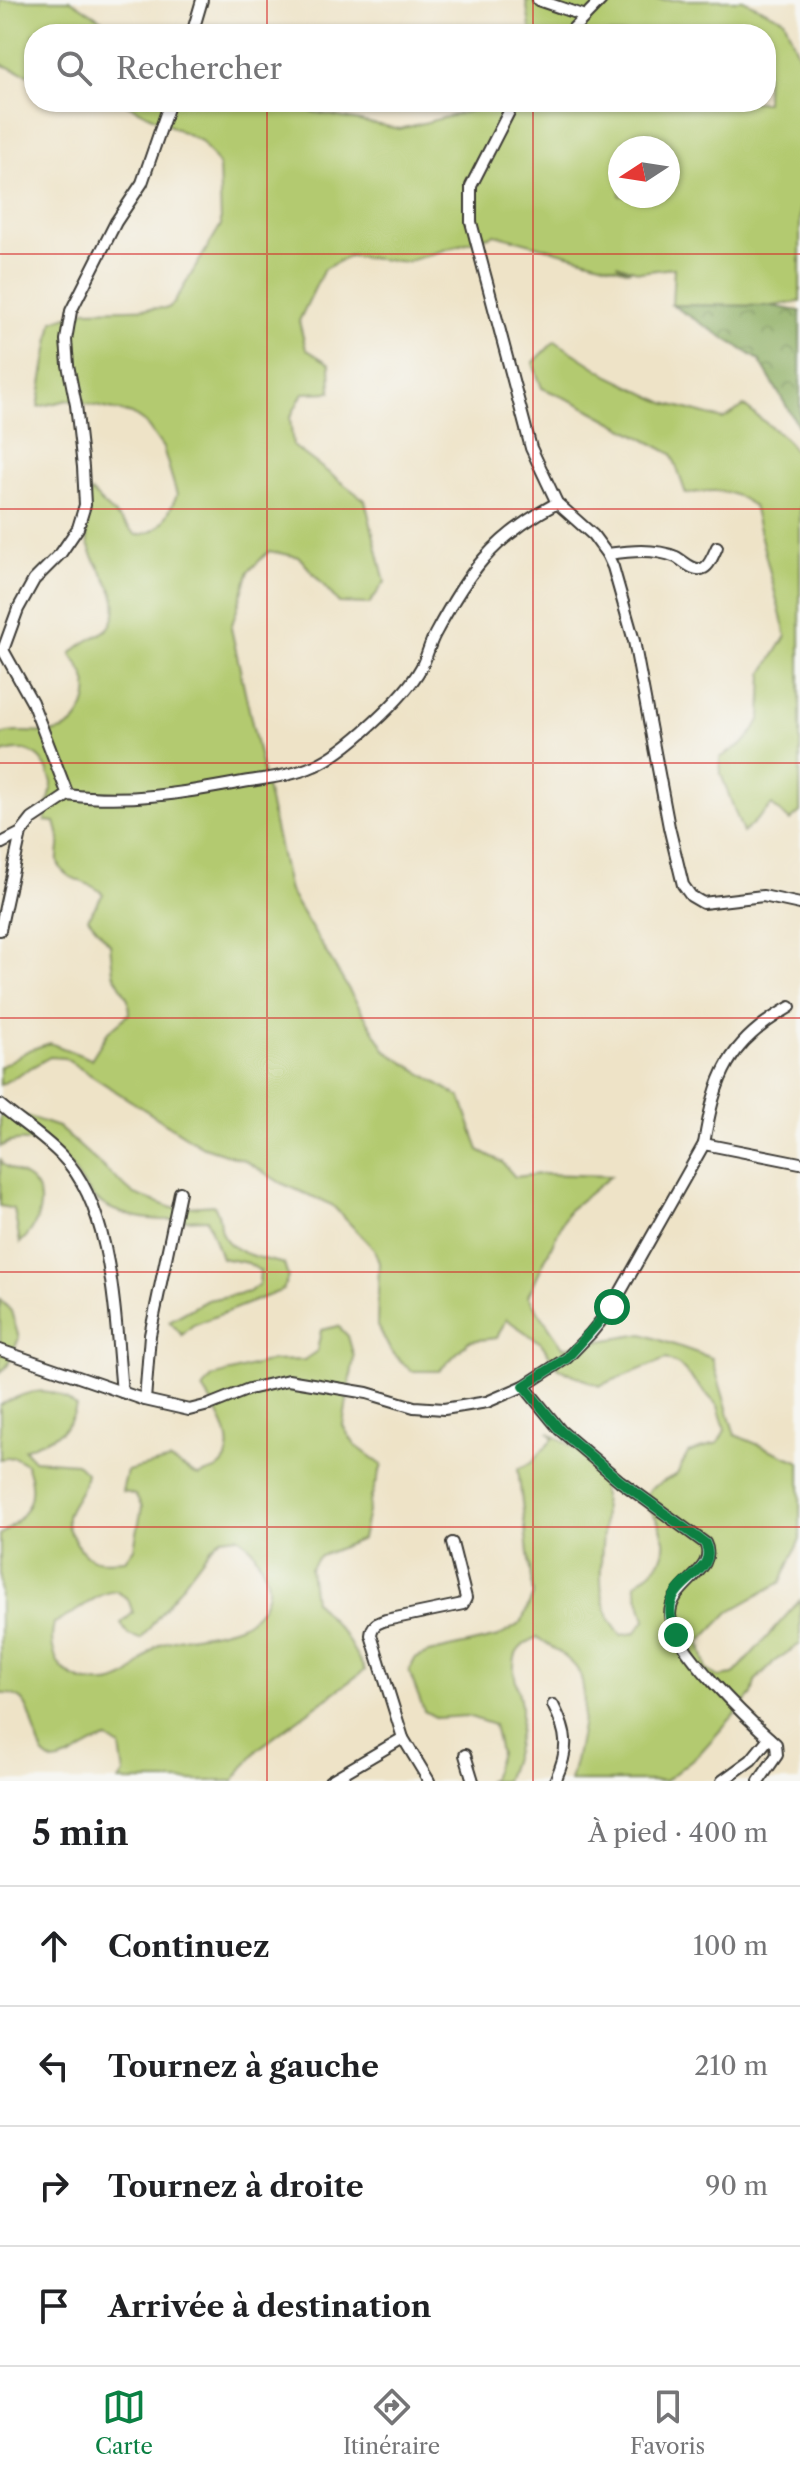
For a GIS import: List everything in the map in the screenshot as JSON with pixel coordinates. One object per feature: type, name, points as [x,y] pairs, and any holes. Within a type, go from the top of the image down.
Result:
[{"type":"street","points":[[195,24],[202,0]]},
{"type":"street","points":[[538,0],[585,16]]},
{"type":"street","points":[[577,24],[601,0]]},
{"type":"street","points":[[68,795],[32,702],[2,650],[18,609],[34,580],[61,553],[78,528],[85,505],[76,405],[66,340],[71,311],[116,222],[142,183],[167,112]]},
{"type":"street","points":[[508,112],[471,186],[471,222],[531,448],[557,503],[593,535],[607,554],[634,641],[683,885],[691,896],[703,903],[763,896],[800,904]]},
{"type":"street","points":[[0,844],[21,833],[32,819],[68,795],[129,799],[273,777],[315,766],[364,732],[405,690],[421,668],[434,636],[467,580],[492,547],[526,519],[557,503]]},
{"type":"street","points":[[607,554],[659,551],[678,558],[694,569],[701,569],[706,567],[717,547]]},
{"type":"street","points":[[0,930],[21,833]]},
{"type":"street","points":[[0,1350],[145,1400],[189,1410],[249,1389],[288,1380],[367,1393],[414,1407],[444,1409],[487,1402],[524,1386],[567,1358],[612,1307],[704,1144],[720,1072],[761,1024],[790,1007]]},
{"type":"street","points":[[0,1105],[62,1155],[75,1173],[102,1231],[108,1257],[122,1392]]},
{"type":"street","points":[[704,1144],[800,1163]]},
{"type":"street","points":[[145,1400],[150,1335],[180,1192]]},
{"type":"street","points":[[524,1386],[560,1430],[620,1481],[705,1543],[709,1551],[708,1561],[672,1599],[670,1618],[676,1635],[700,1669],[778,1749],[759,1781]]},
{"type":"street","points":[[429,1781],[403,1738],[371,1635],[372,1628],[386,1620],[463,1604],[466,1598],[452,1543]]},
{"type":"street","points":[[553,1705],[566,1736],[566,1748],[555,1781]]},
{"type":"street","points":[[330,1781],[403,1738]]},
{"type":"street","points":[[722,1781],[751,1760],[769,1738]]},
{"type":"street","points":[[465,1755],[473,1781]]},
{"type":"green space","points":[[0,0],[71,0],[108,24],[24,24],[24,73],[0,64]]},
{"type":"green space","points":[[526,0],[743,0],[784,19],[800,58],[800,302],[771,306],[672,305],[674,268],[640,272],[617,264],[630,271],[495,234],[406,262],[349,256],[324,269],[299,321],[306,349],[330,364],[331,392],[303,393],[290,418],[293,446],[365,500],[385,582],[369,604],[339,603],[299,557],[269,551],[249,571],[231,628],[289,891],[386,1051],[461,1098],[479,1150],[502,1162],[515,1177],[540,1174],[611,1176],[568,1211],[528,1296],[563,1347],[643,1334],[712,1358],[735,1435],[800,1462],[800,1539],[781,1582],[730,1611],[700,1642],[707,1670],[719,1677],[733,1675],[800,1600],[800,1644],[775,1661],[755,1681],[752,1695],[700,1753],[665,1781],[570,1781],[584,1708],[582,1680],[569,1660],[537,1637],[520,1648],[515,1658],[521,1717],[517,1745],[505,1781],[487,1781],[491,1779],[500,1753],[494,1725],[467,1716],[437,1718],[424,1711],[409,1671],[415,1659],[428,1653],[498,1637],[521,1623],[533,1595],[518,1469],[532,1462],[554,1438],[548,1432],[585,1456],[598,1474],[604,1518],[602,1592],[608,1614],[621,1635],[635,1633],[645,1620],[635,1584],[654,1569],[664,1549],[659,1524],[643,1501],[651,1488],[677,1474],[688,1453],[718,1443],[725,1430],[718,1406],[679,1365],[666,1359],[599,1386],[558,1368],[541,1343],[506,1319],[497,1338],[469,1341],[439,1371],[411,1371],[390,1350],[377,1324],[379,1263],[374,1249],[332,1205],[281,1183],[244,1160],[201,1146],[64,1058],[50,1057],[0,1085],[0,1067],[29,1050],[50,1043],[91,1059],[108,1032],[129,1014],[128,999],[113,973],[110,944],[88,918],[103,894],[60,868],[55,822],[45,821],[52,783],[48,771],[39,758],[28,751],[0,754],[0,735],[12,732],[47,733],[68,728],[87,699],[83,673],[71,654],[110,626],[116,606],[111,588],[91,552],[87,538],[85,522],[91,492],[136,535],[158,527],[177,495],[163,448],[145,423],[132,414],[68,400],[38,407],[53,321],[85,310],[168,308],[221,225],[219,166],[201,141],[142,112],[314,112],[400,129],[466,112],[776,112],[776,24],[530,24]]},
{"type":"green space","points":[[672,305],[771,306],[800,311],[800,429],[759,360]]},
{"type":"green space","points":[[555,341],[609,376],[665,403],[723,419],[744,406],[785,438],[800,458],[800,812],[790,821],[772,805],[743,833],[721,774],[720,758],[744,743],[761,718],[763,673],[786,636],[753,506],[721,491],[686,494],[672,454],[579,404],[542,388],[533,363]]},
{"type":"green space","points":[[14,1112],[58,1127],[132,1193],[172,1208],[214,1205],[222,1234],[233,1247],[249,1255],[284,1264],[288,1277],[283,1290],[193,1325],[182,1335],[169,1321],[207,1300],[249,1292],[259,1284],[260,1271],[248,1263],[221,1258],[207,1219],[159,1220],[125,1214],[97,1200],[63,1157],[50,1147],[15,1141],[0,1147],[0,1117]]},
{"type":"green space","points":[[0,1158],[2,1164],[30,1180],[39,1196],[36,1221],[20,1243],[14,1209],[0,1206]]},
{"type":"green space","points":[[0,1299],[11,1311],[19,1338],[8,1365],[0,1373]]},
{"type":"green space","points":[[338,1326],[348,1336],[354,1357],[343,1426],[355,1445],[382,1465],[362,1539],[318,1557],[310,1569],[314,1601],[344,1634],[365,1670],[258,1749],[233,1781],[119,1781],[124,1774],[120,1747],[108,1739],[53,1762],[39,1745],[26,1706],[12,1695],[0,1694],[0,1535],[24,1512],[31,1496],[31,1486],[26,1464],[14,1457],[0,1459],[0,1405],[39,1391],[57,1394],[76,1407],[63,1430],[24,1449],[34,1460],[76,1463],[86,1473],[81,1490],[68,1513],[70,1532],[88,1557],[100,1561],[125,1560],[134,1548],[142,1507],[135,1495],[122,1491],[127,1471],[170,1460],[199,1476],[217,1469],[225,1461],[228,1440],[220,1418],[203,1389],[212,1377],[270,1361],[304,1360],[317,1351],[321,1330]],"holes":[[[237,1536],[251,1547],[268,1582],[263,1605],[246,1622],[229,1629],[161,1644],[130,1674],[114,1682],[86,1682],[70,1675],[59,1664],[53,1647],[54,1623],[99,1596],[116,1591],[128,1599],[133,1613],[121,1623],[128,1635],[141,1639],[221,1538]]]},
{"type":"route","points":[[612,1307],[567,1358],[524,1386],[560,1430],[620,1481],[705,1543],[709,1551],[708,1561],[672,1599],[670,1618],[676,1635]]}]
